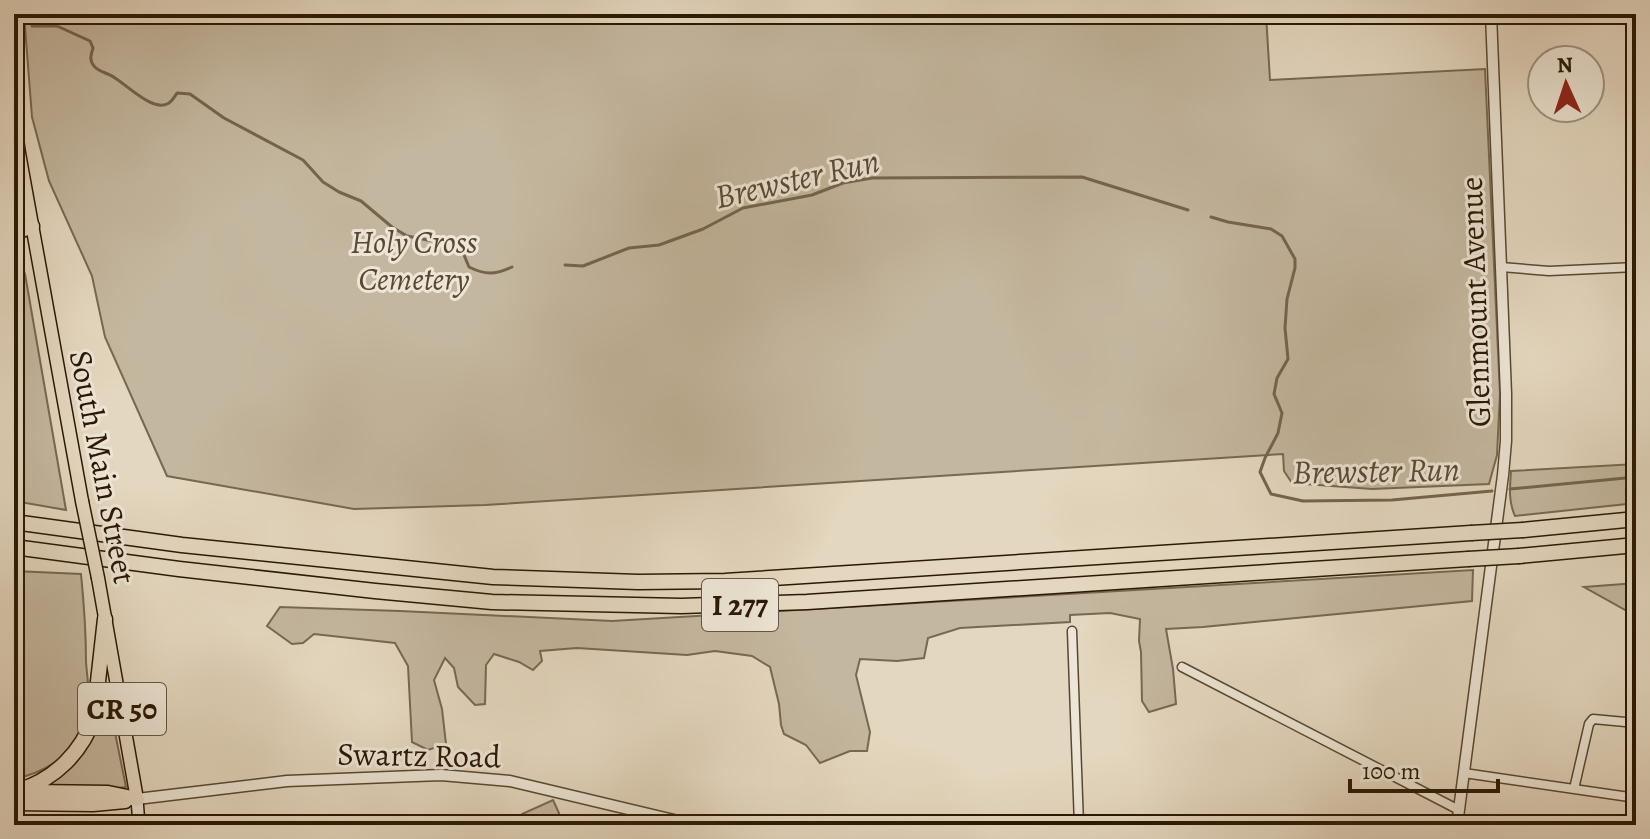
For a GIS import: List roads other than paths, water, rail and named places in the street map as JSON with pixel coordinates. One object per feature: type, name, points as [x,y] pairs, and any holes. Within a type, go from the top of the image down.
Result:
[{"type":"highway","points":[[14,227],[32,226]]},
{"type":"highway","points":[[14,233],[32,226]]},
{"type":"highway","name":"I 277","points":[[18,522],[182,545],[493,577],[638,582],[756,580],[1523,530],[1636,519]]},
{"type":"highway","name":"I 277","points":[[14,547],[179,569],[492,602],[681,606],[807,602],[1519,556],[1636,545]]},
{"type":"highway","points":[[14,557],[54,552]]},
{"type":"highway","points":[[16,794],[61,767],[74,755],[90,729],[105,619]]},
{"type":"highway","points":[[16,794],[108,793],[137,799]]},
{"type":"main road","name":"South Main Street","points":[[14,119],[124,716],[139,825]]},
{"type":"street","name":"Glenmount Avenue","points":[[1457,825],[1506,441],[1491,14]]},
{"type":"street","points":[[1501,267],[1549,271],[1636,267]]},
{"type":"street","points":[[1072,631],[1079,825]]},
{"type":"street","points":[[1182,667],[1459,810]]},
{"type":"street","points":[[1574,789],[1589,724],[1593,719],[1636,723]]},
{"type":"street","points":[[1464,773],[1636,798]]},
{"type":"street","name":"Swartz Road","points":[[137,799],[299,780],[441,775],[510,781],[695,825]]},
{"type":"waterway","name":"Brewster Run","points":[[32,26],[57,26],[90,41],[92,64],[149,102],[163,105],[177,93],[190,94],[224,118],[303,160],[323,182],[361,201],[407,236],[454,245],[464,255],[469,267],[480,272],[495,273],[512,267]]},
{"type":"waterway","name":"Brewster Run","points":[[565,265],[583,266],[629,248],[659,245],[703,229],[743,208],[812,195],[843,183],[872,178],[1082,177],[1188,210]]},
{"type":"waterway","name":"Brewster Run","points":[[1211,217],[1271,229],[1282,236],[1295,259],[1287,299],[1285,328],[1288,359],[1277,378],[1274,394],[1282,413],[1278,433],[1260,472],[1271,494],[1303,501],[1392,500],[1492,491]]},
{"type":"waterway","name":"Brewster Run","points":[[1510,489],[1636,477]]},
{"type":"park label","name":"Holy Cross Cemetery","points":[[414,260]]}]
